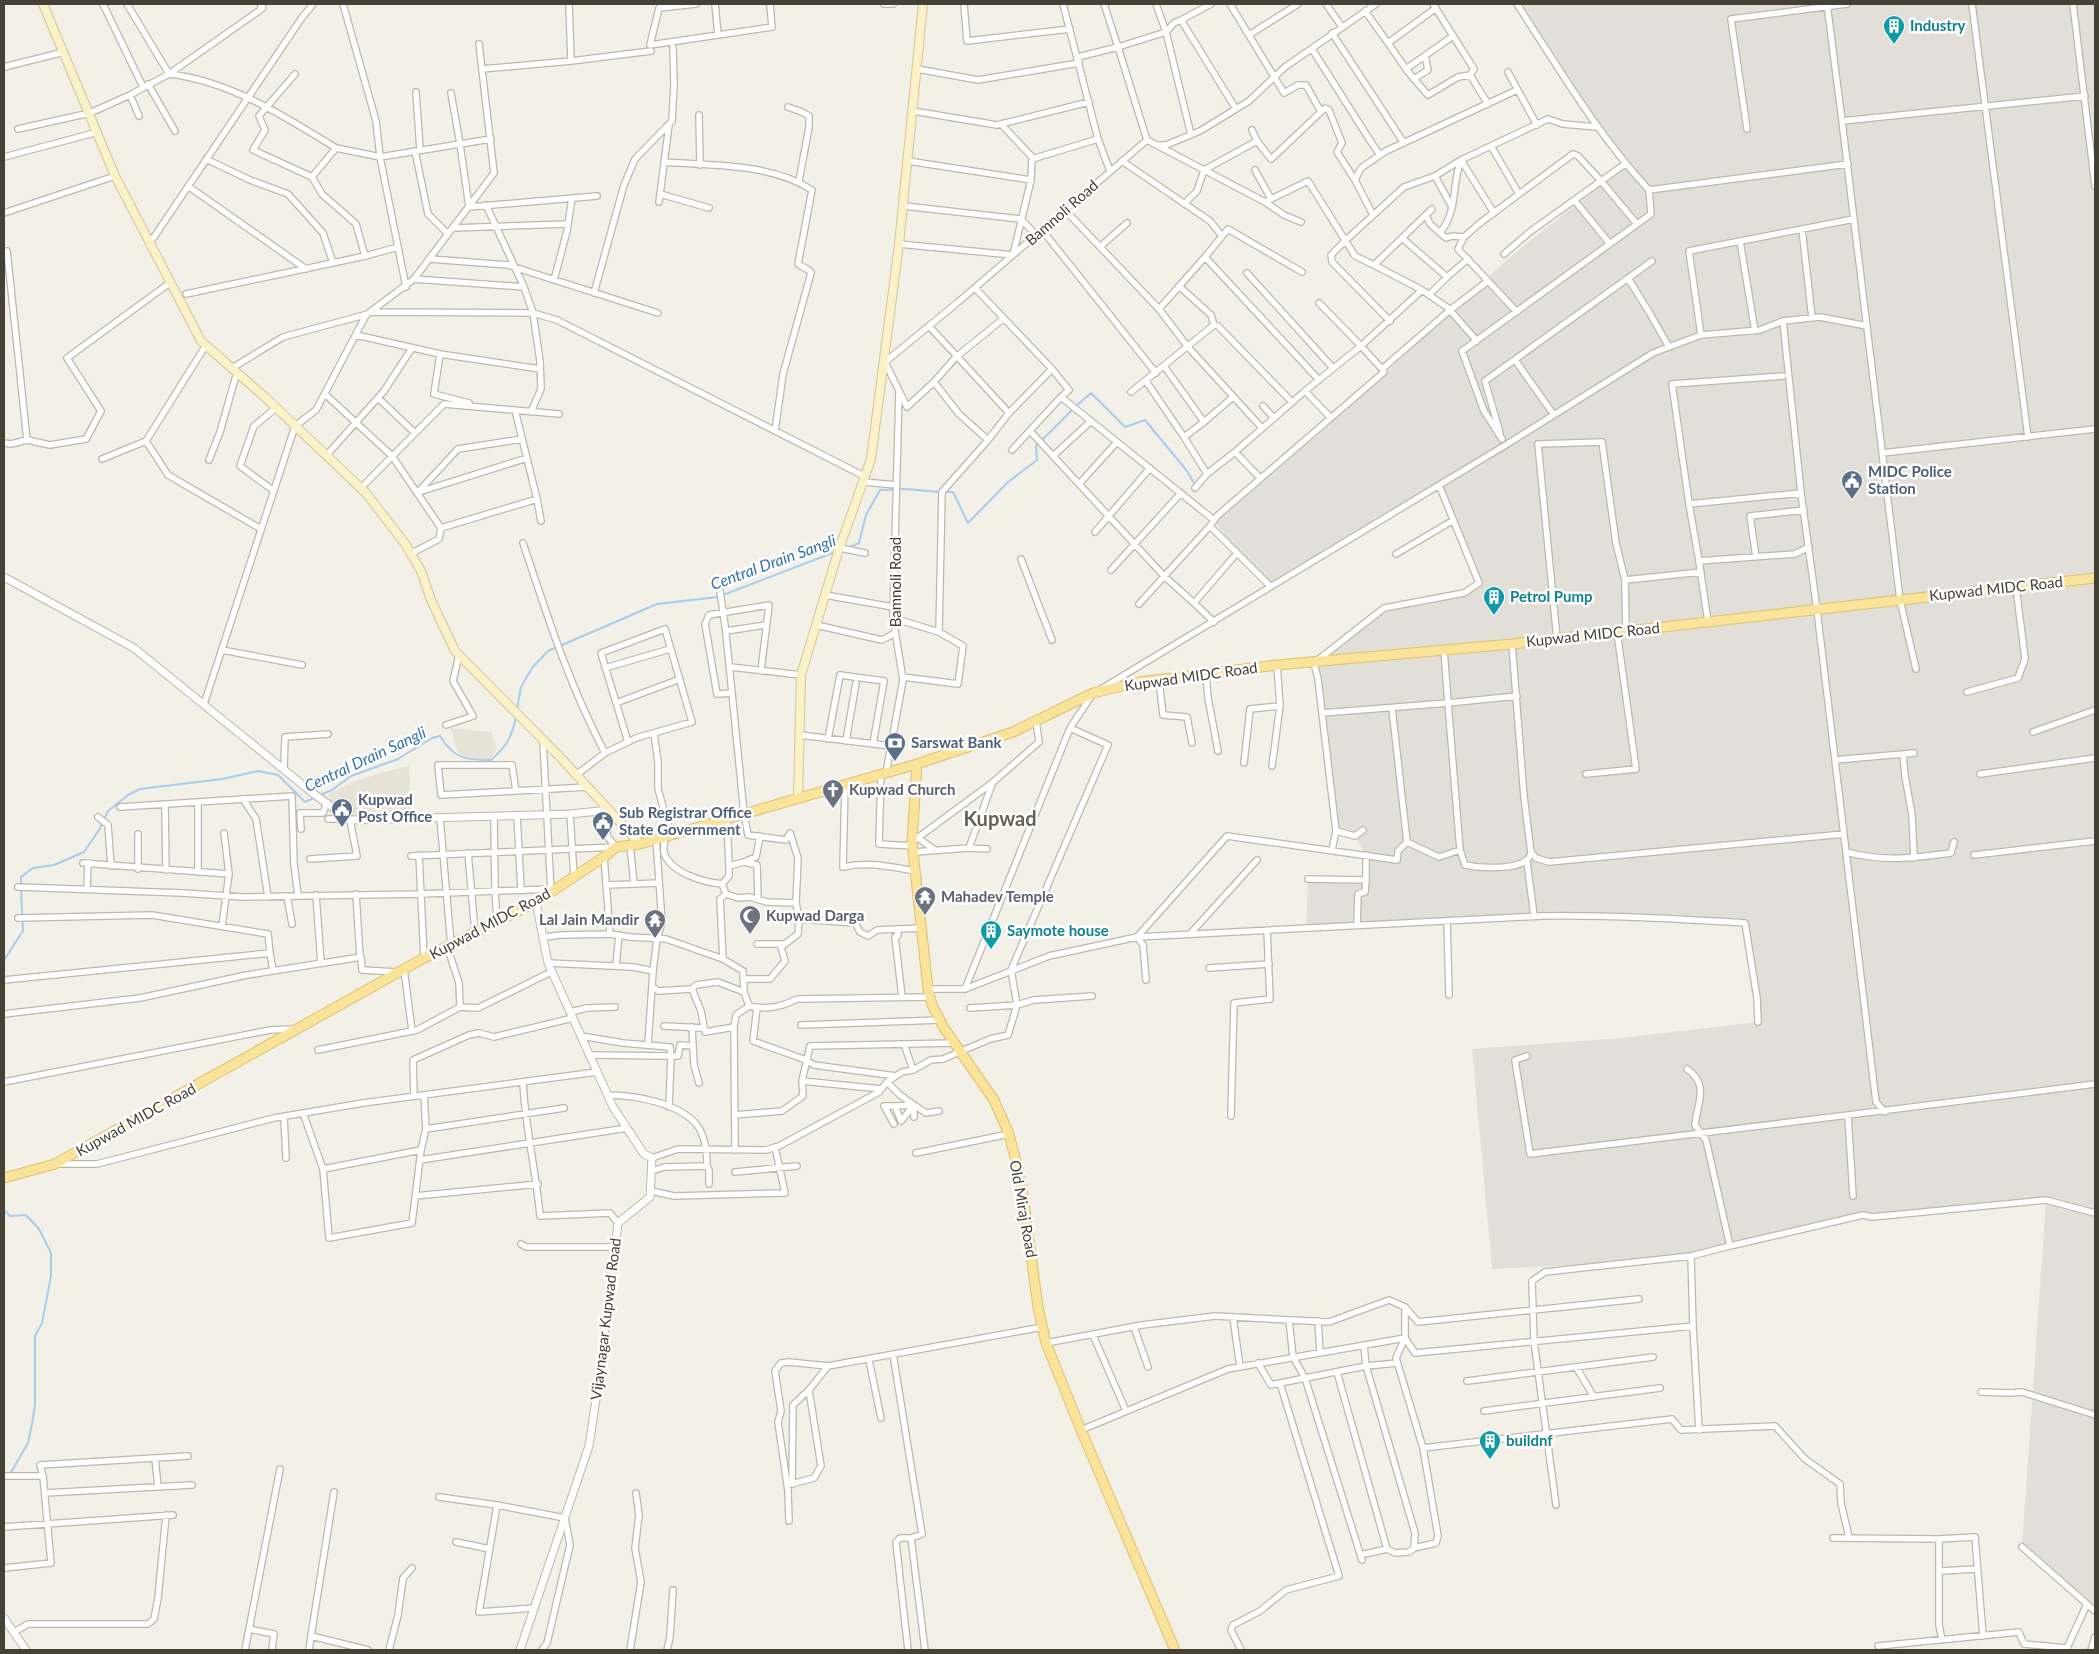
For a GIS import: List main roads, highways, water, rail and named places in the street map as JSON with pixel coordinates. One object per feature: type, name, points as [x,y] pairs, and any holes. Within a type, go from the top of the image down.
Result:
[{"type":"main road","points":[[798,798],[801,675],[840,548],[871,459],[904,206],[924,4]]},
{"type":"main road","points":[[44,5],[115,176],[201,341],[276,408],[360,488],[421,571],[432,600],[459,656],[588,787],[640,844]]},
{"type":"main road","name":"Kupwad MIDC Road","points":[[4,1178],[55,1164],[300,1029],[424,958],[536,902],[550,890],[604,857],[616,847],[640,844],[917,764],[1013,732],[1093,693],[1139,682],[1277,665],[1512,644],[2095,578]]},
{"type":"main road","name":"Old Miraj Road","points":[[917,764],[914,845],[929,993],[940,1020],[994,1100],[1009,1134],[1021,1181],[1038,1307],[1046,1343],[1175,1650]]},
{"type":"waterway","name":"Central Drain Sangli","points":[[1076,406],[1091,393],[1125,427],[1145,420],[1187,471],[1194,483]]},
{"type":"waterway","name":"Central Drain Sangli","points":[[944,492],[953,492],[968,523],[1008,482],[1037,460],[1036,446],[1073,409]]},
{"type":"waterway","name":"Central Drain Sangli","points":[[847,548],[859,543],[866,515],[880,490],[907,489],[939,492]]},
{"type":"waterway","name":"Central Drain Sangli","points":[[723,595],[835,552]]},
{"type":"waterway","name":"Central Drain Sangli","points":[[517,709],[521,687],[532,668],[548,651],[657,604],[718,597]]},
{"type":"waterway","name":"Central Drain Sangli","points":[[320,795],[332,790],[351,776],[398,759],[432,738],[440,736],[445,744],[461,757],[491,760],[508,741],[516,716]]},
{"type":"waterway","name":"Central Drain Sangli","points":[[21,884],[21,877],[33,868],[54,865],[84,852],[99,830],[108,811],[128,795],[140,789],[222,779],[258,771],[278,775],[305,802],[316,797]]},
{"type":"waterway","name":"Central Drain Sangli","points":[[4,960],[23,931],[21,889]]},
{"type":"waterway","name":"Central Drain Sangli","points":[[4,1210],[10,1216],[26,1215],[39,1229],[51,1253],[51,1276],[42,1323],[35,1336],[35,1405],[32,1424],[28,1443],[10,1474]]},
{"type":"place","name":"Industry","points":[[1894,45]]},
{"type":"place","name":"MIDC Police Station","points":[[1852,500]]},
{"type":"place","name":"Petrol Pump","points":[[1494,616]]},
{"type":"place","name":"Sarswat Bank","points":[[895,762]]},
{"type":"place","name":"Kupwad Church","points":[[833,809]]},
{"type":"place","name":"Kupwad Post Office","points":[[342,828]]},
{"type":"place","name":"Sub Registrar Office State Government","points":[[603,841]]},
{"type":"place","name":"Mahadev Temple","points":[[925,916]]},
{"type":"place","name":"Kupwad Darga","points":[[750,935]]},
{"type":"place","name":"Lal Jain Mandir","points":[[655,939]]},
{"type":"place","name":"Saymote house","points":[[991,950]]},
{"type":"place","name":"buildnf","points":[[1490,1460]]},
{"type":"district","name":"Kupwad","points":[[1000,819]]}]
